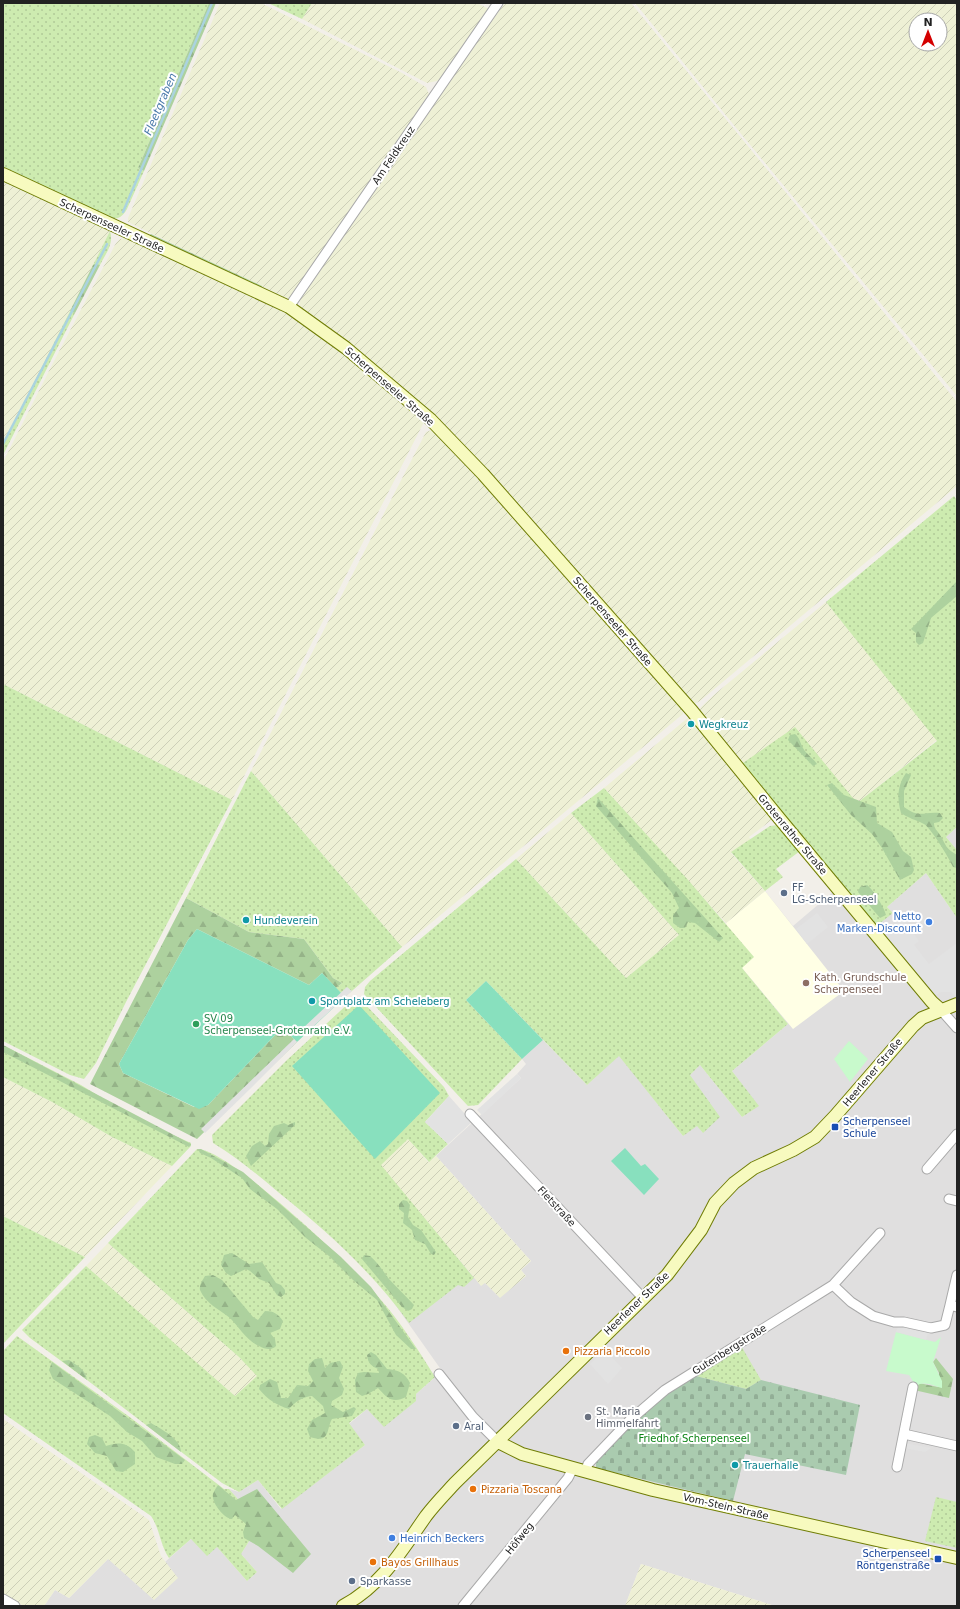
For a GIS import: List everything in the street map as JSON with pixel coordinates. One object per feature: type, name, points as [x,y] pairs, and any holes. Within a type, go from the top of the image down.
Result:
[{"type":"main road","name":"Scherpenseeler Straße","points":[[3,174],[289,307],[378,374],[440,429],[483,474],[692,711]]},
{"type":"main road","name":"Grotenrather Straße","points":[[692,711],[778,818],[932,1002],[941,1010]]},
{"type":"main road","name":"Heerlener Straße","points":[[343,1606],[369,1588],[384,1575],[410,1542],[427,1515],[443,1496],[533,1405],[667,1275],[701,1230],[716,1203],[734,1183],[754,1168],[793,1150],[814,1137],[836,1116],[911,1028],[922,1018],[957,1004]]},
{"type":"main road","name":"Vom-Stein-Straße","points":[[498,1442],[522,1454],[671,1494],[957,1558]]},
{"type":"street","name":"Am Feldkreuz","points":[[289,307],[498,3]]},
{"type":"street","points":[[941,1010],[957,1028]]},
{"type":"street","name":"Fletstraße","points":[[470,1114],[643,1298]]},
{"type":"street","points":[[927,1169],[957,1134]]},
{"type":"street","name":"Gutenbergstraße","points":[[585,1472],[588,1464],[629,1421],[665,1390],[833,1285],[880,1233]]},
{"type":"street","points":[[833,1285],[866,1313],[894,1322],[904,1322],[931,1328],[945,1325],[954,1306],[957,1275]]},
{"type":"street","points":[[439,1374],[468,1412],[498,1442]]},
{"type":"street","points":[[897,1467],[913,1387]]},
{"type":"street","points":[[904,1434],[957,1446]]},
{"type":"street","name":"Höfweg","points":[[463,1606],[568,1478],[573,1468]]},
{"type":"street","points":[[3,1599],[16,1606]]},
{"type":"shaded area","points":[[220,3],[261,3],[402,73],[426,87],[429,94],[291,297],[287,299],[128,222],[128,218]]},
{"type":"shaded area","points":[[312,3],[477,3],[489,9],[440,79],[427,83],[302,19]]},
{"type":"shaded area","points":[[505,3],[631,3],[957,402],[957,486],[700,701],[694,704],[690,703],[504,491],[300,307],[300,299],[451,77]]},
{"type":"shaded area","points":[[635,3],[957,3],[957,396],[737,129]]},
{"type":"shaded area","points":[[3,180],[105,226],[110,231],[3,444]]},
{"type":"shaded area","points":[[130,237],[276,304],[371,373],[424,422],[232,800],[3,684],[3,462],[116,243],[120,239]]},
{"type":"shaded area","points":[[434,429],[437,430],[682,706],[683,714],[402,947],[251,771],[426,432]]},
{"type":"shaded area","points":[[826,602],[937,740],[857,803],[740,765],[698,712],[701,707],[715,694]]},
{"type":"shaded area","points":[[690,716],[773,819],[749,837],[751,840],[731,853],[765,891],[726,923],[604,788]]},
{"type":"shaded area","points":[[571,813],[679,935],[626,978],[516,859]]},
{"type":"shaded area","points":[[957,827],[957,850],[946,837]]},
{"type":"shaded area","points":[[926,873],[957,918],[957,1606],[775,1606],[641,1564],[625,1606],[44,1606],[55,1590],[69,1598],[108,1559],[165,1562],[191,1539],[217,1547],[247,1581],[257,1572],[241,1554],[260,1524],[229,1489],[239,1492],[258,1480],[281,1509],[365,1445],[349,1424],[367,1409],[385,1426],[416,1394],[442,1371],[394,1303],[470,1244],[526,1276],[521,1270],[531,1261],[436,1156],[521,1078],[517,1074],[526,1064],[522,1059],[543,1040],[587,1085],[619,1055],[683,1136],[697,1125],[703,1133],[690,1075],[700,1065],[742,1117],[758,1106],[732,1071],[788,1024],[742,968],[754,957],[726,923],[765,891],[793,926],[833,892],[875,927],[892,912],[887,907]]},
{"type":"shaded area","points":[[765,891],[844,991],[793,1029],[742,968],[726,923]]},
{"type":"shaded area","points":[[817,913],[828,927],[807,944],[796,929]]},
{"type":"shaded area","points":[[903,919],[919,941],[914,945],[929,964],[957,943],[957,995],[955,996],[951,992],[941,992],[934,996],[884,934]]},
{"type":"shaded area","points":[[347,987],[352,991],[307,1032],[303,1028]]},
{"type":"shaded area","points":[[294,1039],[297,1042],[205,1133],[201,1129]]},
{"type":"shaded area","points":[[517,1074],[521,1078],[482,1115],[477,1110]]},
{"type":"shaded area","points":[[3,1077],[54,1103],[112,1137],[172,1166],[85,1257],[3,1216]]},
{"type":"shaded area","points":[[449,1096],[472,1122],[448,1144],[425,1122]]},
{"type":"shaded area","points":[[408,1138],[428,1162],[436,1156],[531,1261],[521,1270],[526,1276],[500,1298],[485,1283],[481,1286],[380,1165]]},
{"type":"shaded area","points":[[108,1243],[239,1357],[258,1376],[235,1396],[145,1319],[86,1266]]},
{"type":"shaded area","points":[[898,1326],[928,1333],[926,1340],[896,1332]]},
{"type":"shaded area","points":[[605,1350],[622,1368],[608,1384],[590,1364]]},
{"type":"shaded area","points":[[3,1419],[149,1520],[161,1556],[178,1578],[154,1600],[108,1559],[69,1598],[55,1590],[44,1606],[24,1606],[3,1595]]},
{"type":"shaded area","points":[[905,1443],[931,1448],[925,1452],[904,1448]]},
{"type":"shaded area","points":[[641,1564],[775,1606],[625,1606]]},
{"type":"green space","points":[[3,3],[209,3],[138,168],[144,171],[127,209],[120,217],[111,219],[8,174],[3,167]]},
{"type":"green space","points":[[209,3],[216,3],[144,171],[138,168]]},
{"type":"green space","points":[[268,3],[312,3],[302,19]]},
{"type":"green space","points":[[110,231],[111,240],[107,252],[100,265],[93,265]]},
{"type":"green space","points":[[151,234],[262,286],[263,290],[147,237]]},
{"type":"green space","points":[[93,265],[100,265],[75,313],[72,312],[71,309]]},
{"type":"green space","points":[[71,309],[75,313],[3,455],[3,444]]},
{"type":"green space","points":[[954,496],[957,500],[957,827],[946,837],[957,850],[957,918],[926,873],[887,907],[893,913],[875,927],[740,765],[795,727],[857,803],[937,741],[826,602]]},
{"type":"green space","points":[[957,581],[957,596],[931,618],[923,643],[919,645],[916,642],[916,633],[911,629]]},
{"type":"green space","points":[[3,684],[232,800],[126,1002],[96,1063],[84,1079],[70,1075],[3,1041]]},
{"type":"green space","points":[[795,734],[804,750],[817,764],[813,766],[788,740],[790,735]]},
{"type":"green space","points":[[251,771],[402,947],[345,997],[336,988],[342,983],[333,978],[304,939],[249,932],[186,898]]},
{"type":"green space","points":[[906,773],[911,775],[904,791],[904,807],[909,811],[918,814],[940,813],[943,818],[939,822],[934,823],[935,827],[948,848],[957,855],[957,868],[953,867],[940,844],[924,824],[901,813],[899,788]]},
{"type":"green space","points":[[832,783],[844,795],[876,807],[877,823],[892,832],[903,851],[911,857],[914,870],[912,874],[900,880],[882,848],[872,834],[851,815],[827,785]]},
{"type":"green space","points":[[604,788],[689,881],[754,957],[742,968],[788,1024],[732,1071],[759,1106],[742,1117],[700,1065],[690,1075],[720,1117],[703,1133],[697,1126],[683,1136],[619,1056],[587,1085],[486,981],[466,1000],[522,1059],[478,1105],[468,1106],[364,994],[365,987],[370,981],[516,859],[626,978],[679,935],[571,813]]},
{"type":"green space","points":[[598,798],[723,938],[719,942],[695,923],[688,922],[685,928],[680,928],[673,923],[673,915],[679,908],[672,893],[596,806]]},
{"type":"green space","points":[[778,825],[800,851],[776,869],[783,877],[765,891],[731,852],[770,826]]},
{"type":"green space","points":[[867,885],[878,899],[886,915],[880,918],[858,892],[860,887]]},
{"type":"green space","points":[[186,898],[249,932],[304,939],[333,978],[342,983],[336,988],[322,973],[309,985],[197,929],[188,940],[119,1064],[123,1073],[194,1107],[208,1105],[276,1034],[290,1035],[297,1042],[197,1139],[90,1084]]},
{"type":"green space","points":[[197,929],[309,985],[322,973],[345,997],[297,1042],[290,1035],[276,1034],[208,1105],[199,1109],[123,1073],[119,1064],[188,940]]},
{"type":"green space","points":[[486,981],[543,1040],[522,1059],[466,1000]]},
{"type":"green space","points":[[357,999],[362,1001],[444,1087],[449,1096],[425,1122],[448,1144],[429,1162],[408,1139],[381,1165],[474,1278],[464,1287],[458,1285],[409,1323],[380,1286],[331,1237],[254,1172],[213,1143],[212,1135],[287,1060],[351,1001]]},
{"type":"green space","points":[[359,1005],[440,1093],[375,1159],[292,1066]]},
{"type":"green space","points":[[849,1041],[868,1059],[850,1082],[834,1059]]},
{"type":"green space","points":[[3,1045],[81,1085],[133,1117],[191,1143],[191,1146],[172,1166],[112,1137],[54,1103],[3,1077]]},
{"type":"green space","points":[[3,1045],[191,1145],[189,1147],[3,1052]]},
{"type":"green space","points":[[295,1122],[295,1125],[251,1166],[246,1156],[252,1146],[260,1141],[265,1146],[268,1144],[269,1134],[274,1126],[284,1123],[288,1125]]},
{"type":"green space","points":[[625,1148],[641,1166],[645,1164],[659,1179],[644,1195],[611,1161]]},
{"type":"green space","points":[[197,1149],[213,1154],[236,1168],[292,1214],[347,1264],[368,1285],[396,1318],[435,1377],[416,1394],[416,1401],[384,1427],[367,1409],[349,1423],[365,1445],[282,1509],[258,1480],[239,1492],[222,1483],[30,1338],[22,1330],[86,1266],[235,1396],[257,1376],[239,1357],[108,1243]]},
{"type":"green space","points":[[198,1149],[201,1149],[243,1172],[341,1257],[371,1287],[416,1349],[411,1349],[396,1335],[377,1300],[353,1280],[329,1256],[306,1238],[277,1209],[250,1189],[242,1178],[211,1158],[200,1153]]},
{"type":"green space","points":[[403,1200],[407,1201],[410,1205],[408,1217],[413,1225],[421,1230],[436,1252],[434,1255],[431,1254],[425,1244],[415,1240],[412,1230],[403,1223],[404,1213],[399,1209],[399,1204]]},
{"type":"green space","points":[[3,1216],[85,1257],[3,1344]]},
{"type":"green space","points":[[232,1253],[249,1264],[262,1262],[276,1283],[281,1285],[285,1290],[285,1294],[281,1297],[277,1295],[269,1283],[259,1279],[246,1269],[231,1276],[226,1273],[221,1265],[224,1255]]},
{"type":"green space","points":[[364,1255],[370,1256],[376,1261],[389,1279],[414,1305],[412,1309],[408,1311],[402,1307],[362,1259]]},
{"type":"green space","points":[[213,1275],[222,1280],[253,1317],[258,1320],[265,1311],[276,1313],[279,1316],[283,1321],[280,1329],[270,1333],[275,1339],[276,1346],[272,1349],[268,1349],[255,1344],[230,1318],[205,1299],[200,1290],[200,1285],[205,1276]]},
{"type":"green space","points":[[896,1332],[935,1342],[941,1337],[933,1362],[942,1381],[942,1388],[926,1383],[916,1386],[909,1375],[886,1371]]},
{"type":"green space","points":[[17,1336],[131,1418],[224,1489],[229,1489],[260,1524],[241,1554],[257,1572],[247,1581],[217,1547],[207,1556],[191,1539],[169,1558],[151,1516],[3,1413],[3,1351]]},
{"type":"green space","points":[[740,1344],[761,1380],[746,1389],[692,1375]]},
{"type":"green space","points":[[371,1352],[376,1355],[387,1369],[395,1370],[404,1374],[410,1383],[406,1397],[397,1400],[390,1399],[378,1388],[362,1396],[356,1392],[355,1380],[358,1373],[379,1373],[378,1369],[368,1360],[367,1355]]},
{"type":"green space","points":[[322,1358],[325,1368],[330,1363],[340,1361],[343,1367],[339,1378],[344,1389],[342,1395],[332,1401],[331,1405],[343,1412],[354,1407],[356,1409],[352,1416],[332,1419],[325,1437],[317,1439],[310,1437],[307,1429],[312,1420],[325,1413],[323,1406],[312,1396],[299,1400],[289,1409],[272,1401],[259,1389],[260,1385],[270,1379],[277,1382],[281,1398],[288,1398],[297,1385],[308,1386],[313,1381],[308,1371],[309,1364],[315,1359]]},
{"type":"green space","points":[[936,1358],[953,1379],[949,1398],[914,1390],[919,1383],[938,1387],[939,1373],[933,1362]]},
{"type":"green space","points":[[69,1360],[83,1370],[87,1380],[62,1361]]},
{"type":"green space","points":[[52,1362],[185,1460],[182,1464],[175,1464],[156,1457],[142,1441],[127,1432],[110,1416],[53,1379],[49,1370]]},
{"type":"green space","name":"Friedhof Scherpenseel","points":[[692,1375],[746,1389],[761,1380],[860,1405],[846,1475],[745,1454],[733,1501],[596,1468],[596,1461],[664,1393]]},
{"type":"green space","points":[[151,1423],[165,1431],[174,1439],[178,1443],[181,1452],[146,1425]]},
{"type":"green space","points":[[95,1435],[102,1438],[106,1446],[122,1444],[128,1446],[135,1452],[135,1464],[123,1472],[116,1471],[107,1456],[95,1453],[87,1444],[89,1437]]},
{"type":"green space","points":[[218,1485],[236,1500],[257,1489],[311,1554],[293,1573],[258,1546],[244,1538],[243,1532],[246,1524],[235,1515],[232,1519],[225,1516],[219,1510],[214,1501],[213,1494]]},
{"type":"green space","points":[[936,1497],[957,1502],[957,1548],[925,1541]]},
{"type":"waterway","name":"Fleetgraben","points":[[123,212],[212,3]]},
{"type":"waterway","name":"Fleetgraben","points":[[3,444],[107,244]]},
{"type":"place","name":"Wegkreuz","points":[[691,724]]},
{"type":"place","name":"FF LG-Scherpenseel","points":[[784,893]]},
{"type":"place","name":"Hundeverein","points":[[246,920]]},
{"type":"place","name":"Netto Marken-Discount","points":[[929,922]]},
{"type":"place","name":"Kath. Grundschule Scherpenseel","points":[[806,983]]},
{"type":"place","name":"Sportplatz am Scheleberg","points":[[312,1001]]},
{"type":"place","name":"SV 09 Scherpenseel-Grotenrath e.V.","points":[[196,1024]]},
{"type":"place","name":"Scherpenseel Schule","points":[[835,1127]]},
{"type":"place","name":"Pizzaria Piccolo","points":[[566,1351]]},
{"type":"place","name":"St. Maria Himmelfahrt","points":[[588,1417]]},
{"type":"place","name":"Aral","points":[[456,1426]]},
{"type":"place","name":"Trauerhalle","points":[[735,1465]]},
{"type":"place","name":"Pizzaria Toscana","points":[[473,1489]]},
{"type":"place","name":"Heinrich Beckers","points":[[392,1538]]},
{"type":"place","name":"Scherpenseel Röntgenstraße","points":[[938,1559]]},
{"type":"place","name":"Bayos Grillhaus","points":[[373,1562]]},
{"type":"place","name":"Sparkasse","points":[[352,1581]]}]
